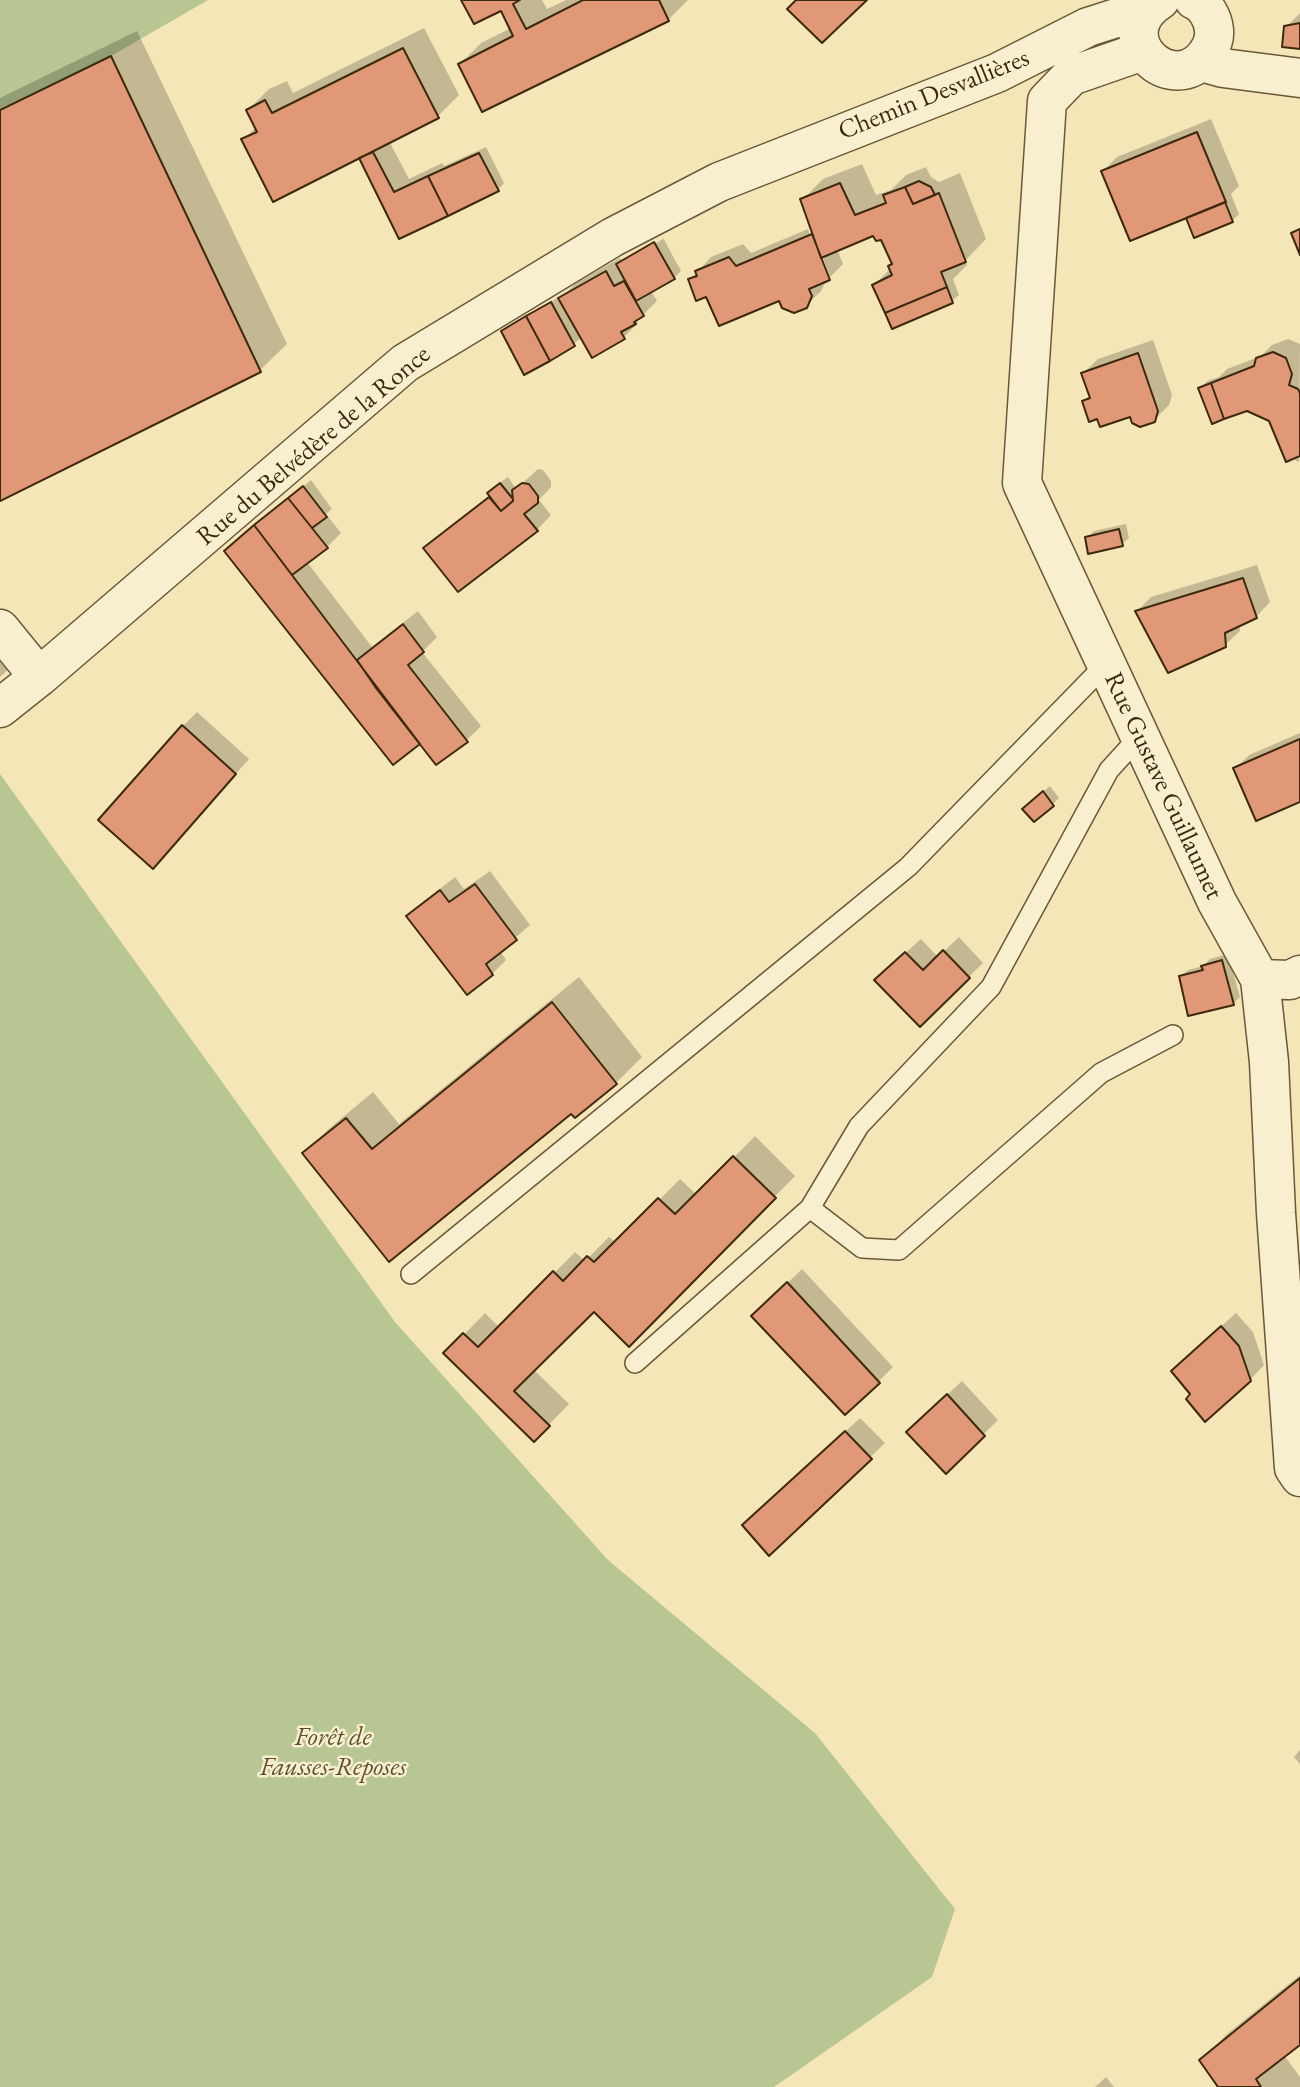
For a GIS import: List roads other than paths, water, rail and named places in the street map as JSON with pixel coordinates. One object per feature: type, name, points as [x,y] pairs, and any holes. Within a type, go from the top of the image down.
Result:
[{"type":"street","points":[[1154,4],[1141,20],[1139,36],[1143,51],[1159,67],[1180,71],[1201,62],[1211,49],[1215,32],[1210,16],[1198,1]]},
{"type":"street","name":"Chemin Desvallières","points":[[719,182],[997,73],[1088,27],[1154,4]]},
{"type":"street","points":[[997,73],[1047,101],[1070,76],[1143,51]]},
{"type":"street","points":[[1201,62],[1223,68],[1300,78]]},
{"type":"street","name":"Rue Gustave Guillaumet","points":[[1047,101],[1022,484],[1217,902],[1260,979],[1269,1062],[1276,1213],[1294,1468],[1300,1477]]},
{"type":"street","name":"Rue du Belvédère de la Ronce","points":[[0,708],[405,363],[613,237],[719,182]]},
{"type":"street","points":[[0,629],[38,677]]},
{"type":"street","points":[[1260,979],[1290,980],[1300,975]]},
{"type":"lane","points":[[411,1274],[908,867],[1106,664]]},
{"type":"lane","points":[[635,1363],[810,1208],[859,1126],[990,987],[1109,770],[1140,736]]},
{"type":"lane","points":[[810,1208],[862,1248],[899,1250],[1101,1073],[1173,1035]]},
{"type":"park label","name":"Forêt de Fausses-Reposes","points":[[333,1753]]}]
